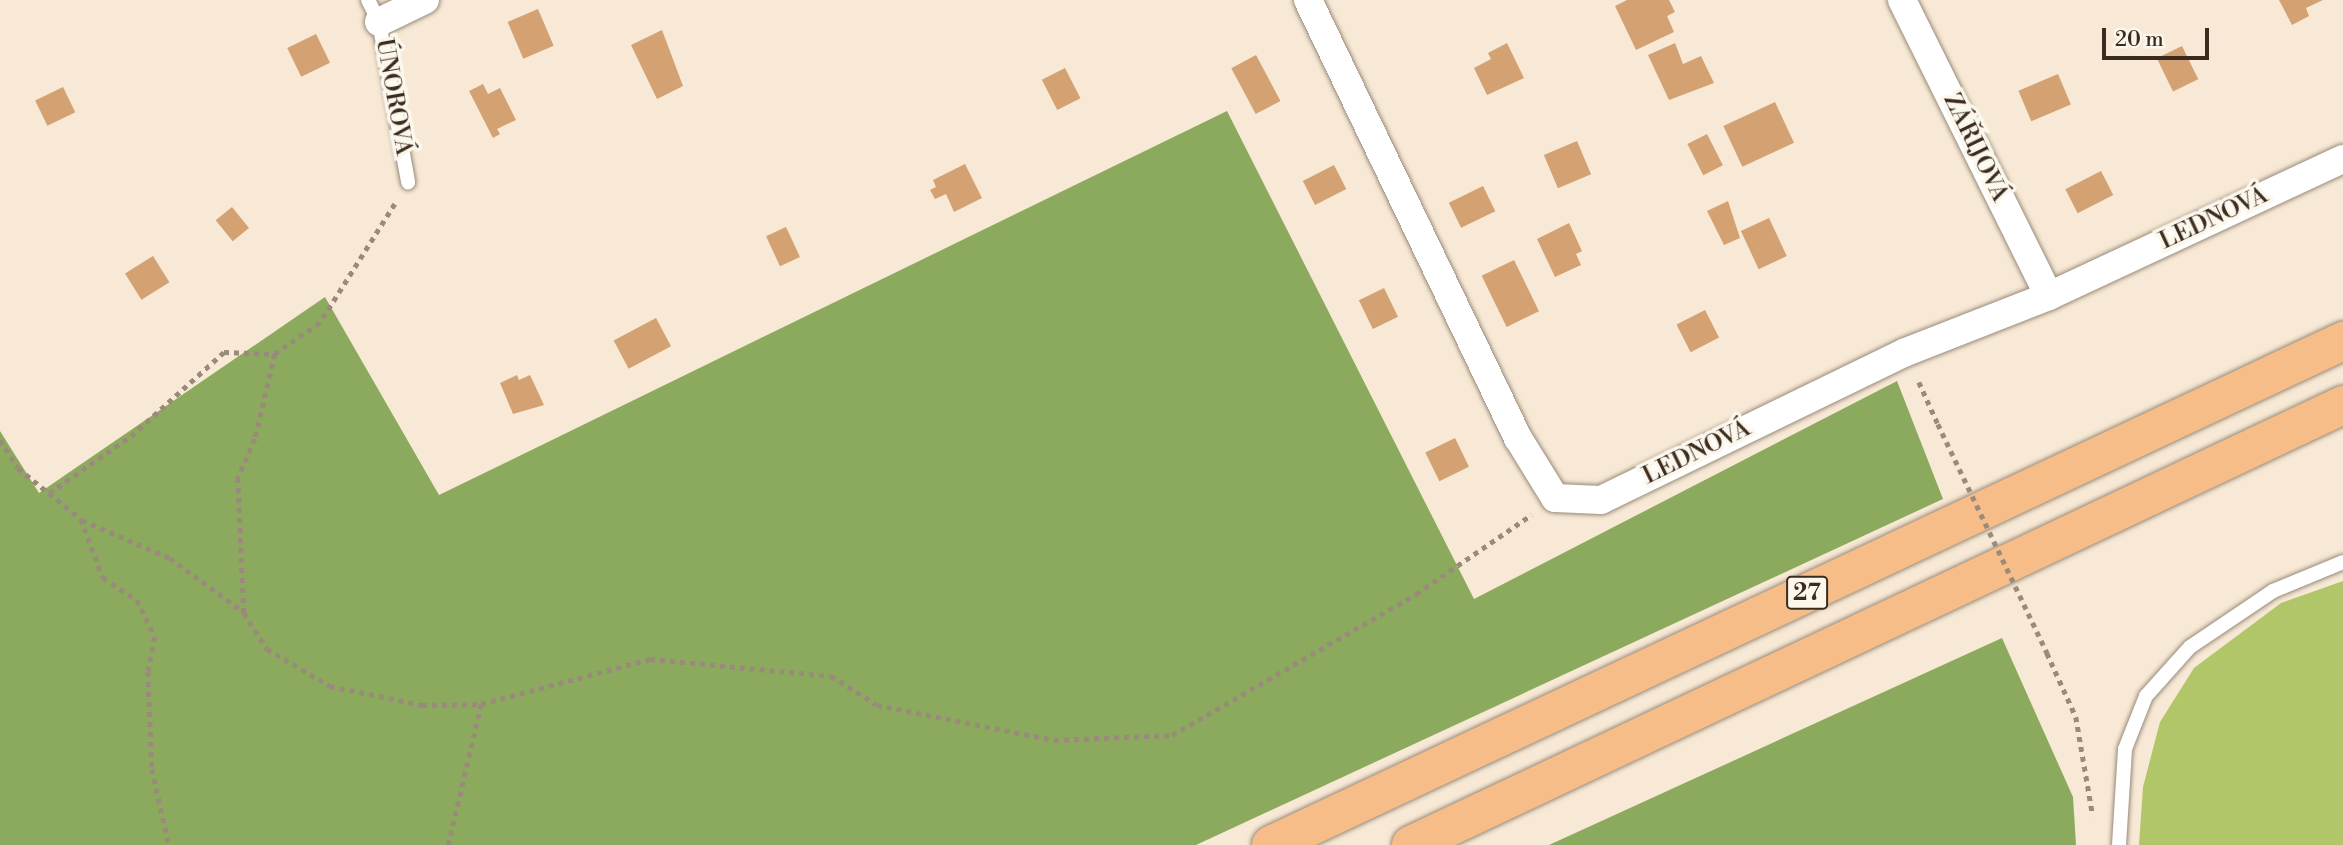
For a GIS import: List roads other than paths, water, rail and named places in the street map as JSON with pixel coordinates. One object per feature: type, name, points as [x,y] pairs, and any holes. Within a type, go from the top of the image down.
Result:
[{"type":"highway","name":"27","points":[[1271,845],[2343,341]]},
{"type":"highway","name":"27","points":[[1411,845],[2343,405]]},
{"type":"street","name":"ÚNOROVÁ","points":[[374,11],[425,0]]},
{"type":"street","name":"LEDNOVÁ","points":[[1308,0],[1518,438],[1555,498],[1601,500],[1906,352],[2049,296],[2343,159]]},
{"type":"street","name":"ZÁŘIJOVÁ","points":[[1902,0],[2049,296]]},
{"type":"lane","name":"ÚNOROVÁ","points":[[374,11],[408,182]]},
{"type":"lane","points":[[2119,845],[2125,749],[2146,696],[2201,640],[2273,591],[2343,562]]}]
